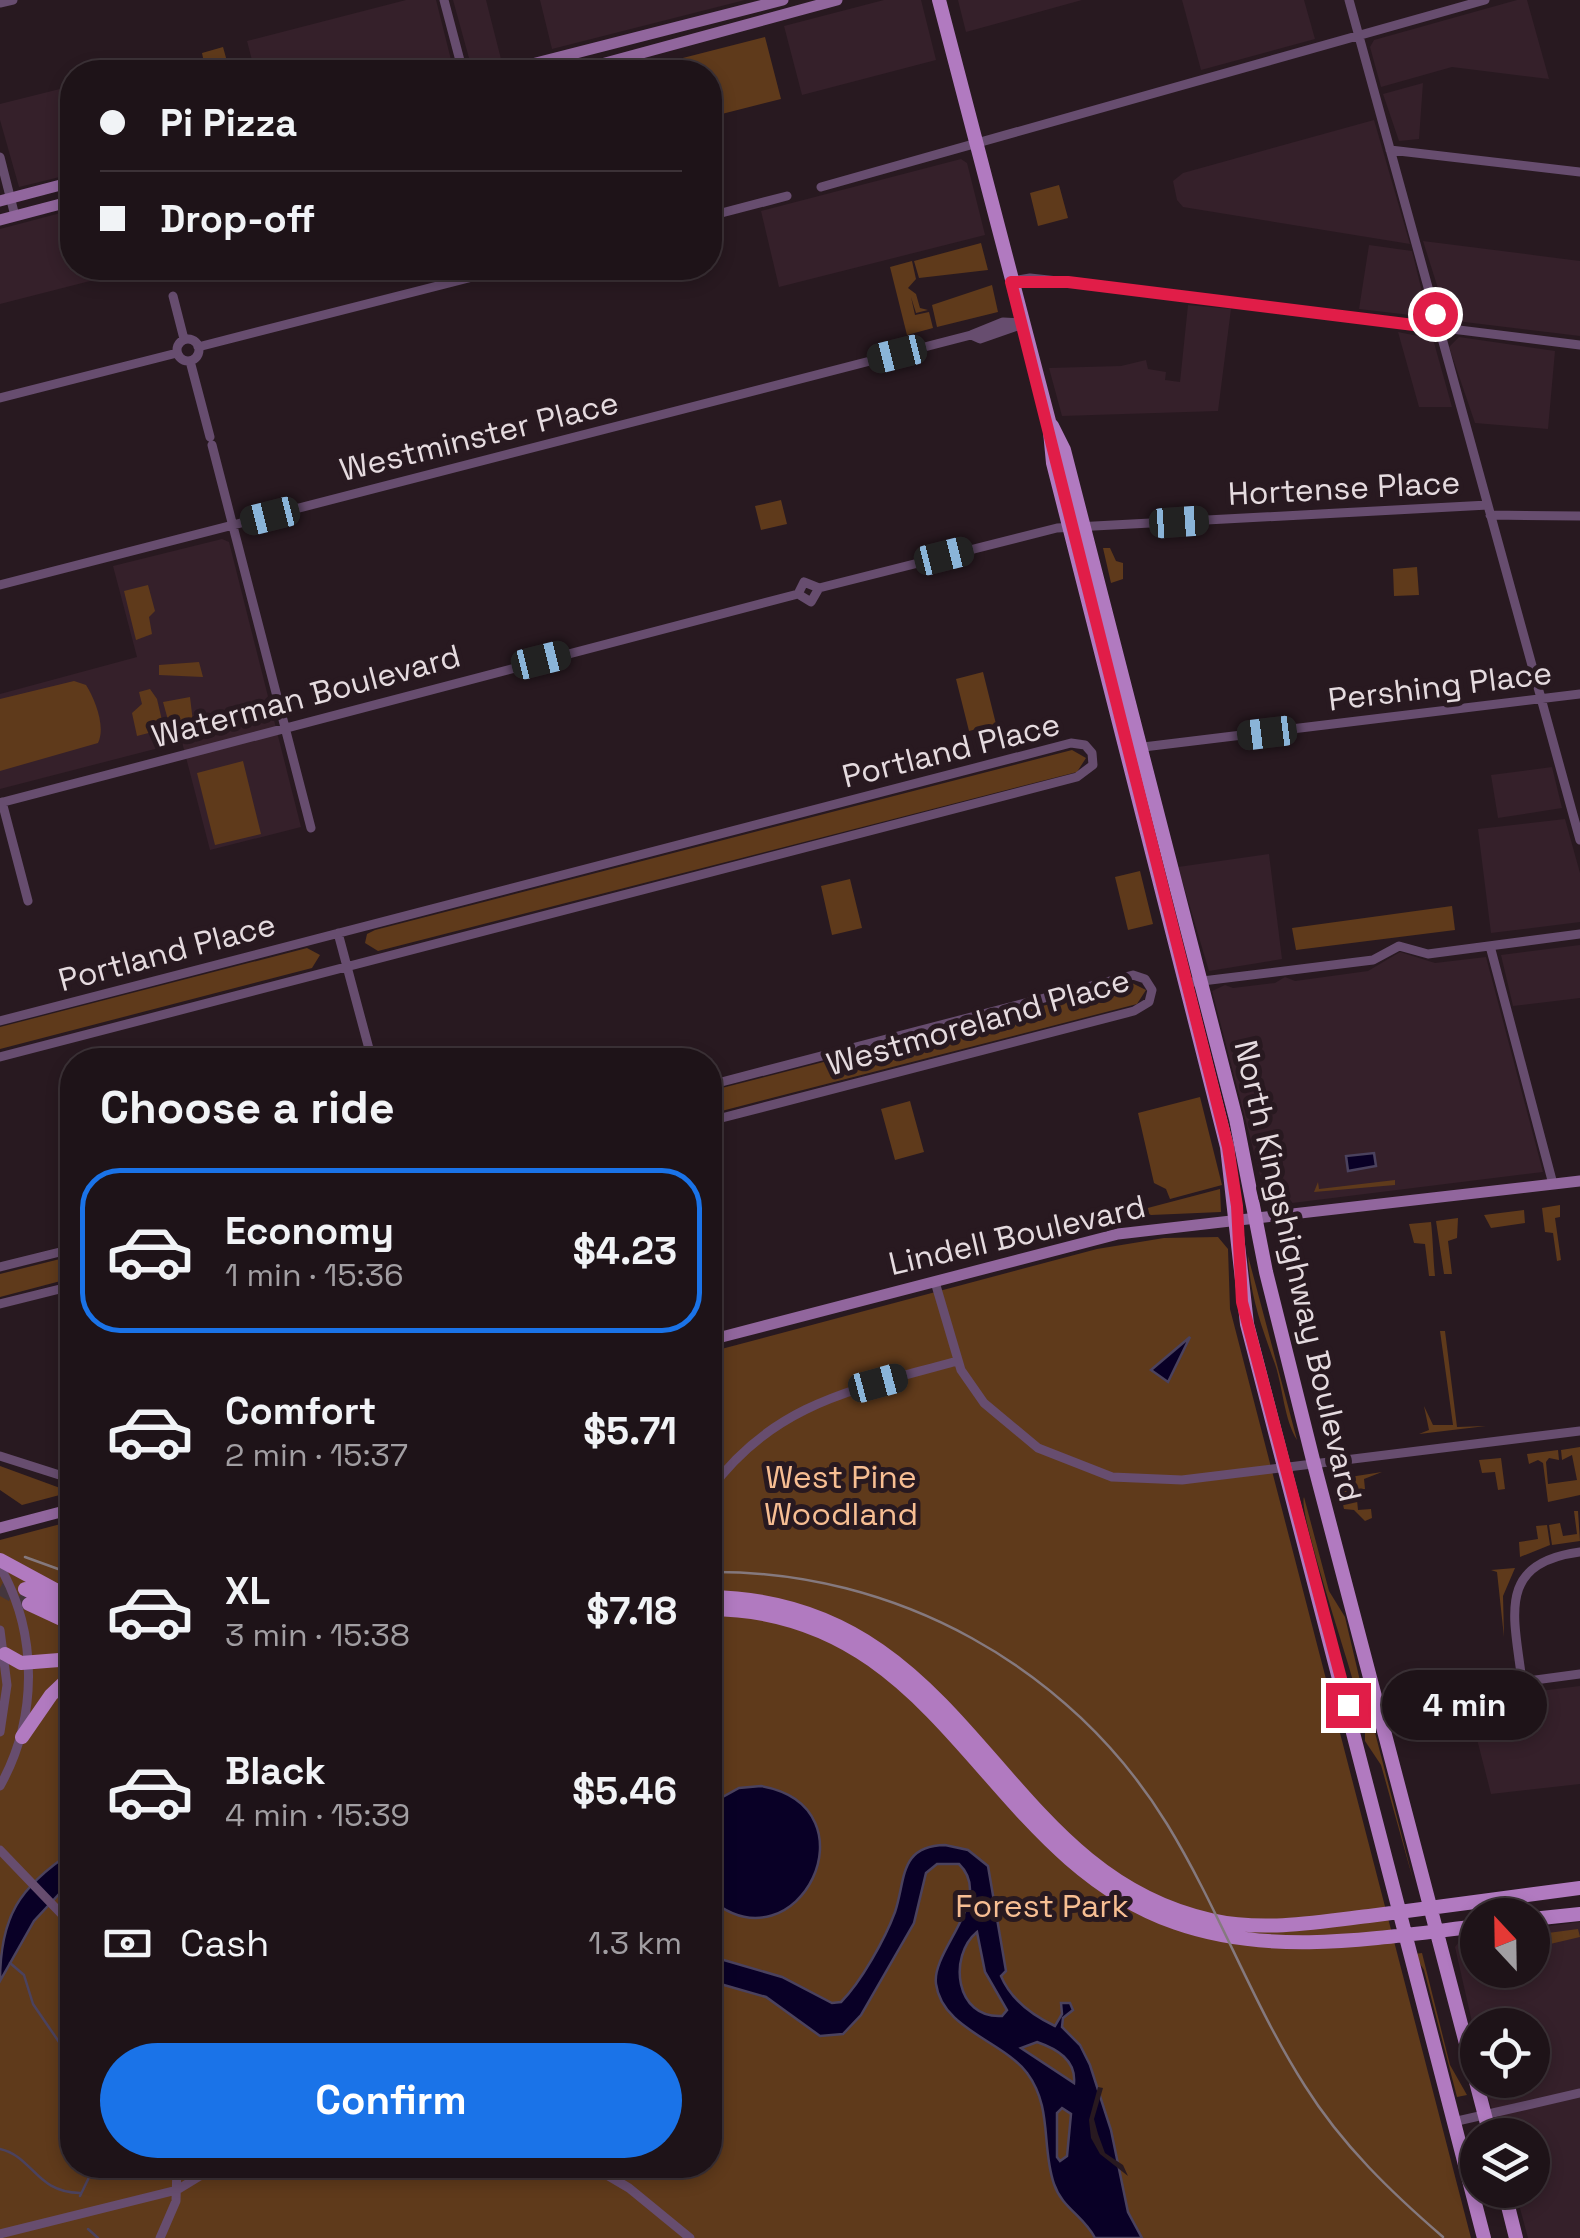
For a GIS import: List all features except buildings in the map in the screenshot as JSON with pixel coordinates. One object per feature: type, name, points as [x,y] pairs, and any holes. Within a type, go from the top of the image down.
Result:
[{"type":"main road","points":[[547,60],[783,0]]},
{"type":"main road","points":[[616,60],[837,0]]},
{"type":"main road","name":"North Kingshighway Boulevard","points":[[939,0],[1022,324],[1049,421],[1064,450],[1077,527],[1258,1220],[1314,1464],[1485,2118]]},
{"type":"main road","points":[[6,200],[60,185]]},
{"type":"main road","points":[[0,220],[60,204]]},
{"type":"main road","name":"North Kingshighway Boulevard","points":[[1193,982],[1228,1147],[1238,1222],[1242,1302],[1484,2238]]},
{"type":"main road","name":"Lindell Boulevard","points":[[722,1337],[1118,1234],[1580,1181]]},
{"type":"main road","points":[[0,1528],[60,1511]]},
{"type":"main road","points":[[0,1564],[60,1593]]},
{"type":"main road","points":[[60,1608],[27,1596],[60,1617]]},
{"type":"main road","points":[[722,1599],[800,1610],[882,1649],[924,1684],[1084,1856],[1143,1896],[1211,1920],[1242,1926],[1301,1926],[1580,1888]]},
{"type":"main road","points":[[722,1611],[796,1622],[865,1654],[916,1693],[1081,1869],[1142,1910],[1219,1936],[1250,1942],[1306,1943],[1460,1928]]},
{"type":"main road","points":[[5,1654],[14,1662],[60,1660]]},
{"type":"main road","points":[[22,1737],[60,1686]]},
{"type":"main road","points":[[1550,1918],[1580,1914]]},
{"type":"main road","points":[[1508,2208],[1516,2238]]},
{"type":"street","points":[[0,3],[13,0]]},
{"type":"street","points":[[444,0],[460,60]]},
{"type":"street","points":[[1349,0],[1580,840]]},
{"type":"street","points":[[821,187],[1486,0]]},
{"type":"street","points":[[1390,150],[1580,172]]},
{"type":"street","points":[[0,157],[6,200],[15,216]]},
{"type":"street","points":[[722,213],[787,196]]},
{"type":"street","points":[[184,339],[198,347],[461,280]]},
{"type":"street","points":[[1011,282],[1068,282],[1580,345]]},
{"type":"street","points":[[173,296],[184,339],[177,353]]},
{"type":"street","name":"Westminster Place","points":[[0,585],[971,335],[1003,322],[1022,324]]},
{"type":"street","points":[[190,361],[198,347]]},
{"type":"street","points":[[0,398],[177,353],[190,361],[312,828]]},
{"type":"street","name":"Hortense Place","points":[[1077,527],[1489,510],[1580,516]]},
{"type":"street","name":"Waterman Boulevard","points":[[798,594],[804,582],[819,588],[1077,527]]},
{"type":"street","name":"Waterman Boulevard","points":[[1,802],[798,594],[811,602],[819,588]]},
{"type":"street","name":"Pershing Place","points":[[1134,749],[1580,694]]},
{"type":"street","name":"Portland Place","points":[[0,1021],[1071,743],[1085,745],[1092,753],[1093,765],[1077,777],[0,1057]]},
{"type":"street","points":[[1,802],[28,902]]},
{"type":"street","points":[[338,933],[369,1048]]},
{"type":"street","points":[[1193,982],[1372,960],[1399,946],[1428,954],[1580,934]]},
{"type":"street","points":[[1490,946],[1553,1184]]},
{"type":"street","name":"Westmoreland Place","points":[[722,1082],[1133,975],[1146,979],[1152,990],[1149,1002],[1134,1012],[722,1118]]},
{"type":"street","points":[[0,1268],[60,1253]]},
{"type":"street","points":[[935,1282],[957,1360],[970,1386],[1038,1448],[1080,1468],[1156,1482],[1580,1431]]},
{"type":"street","points":[[0,1304],[60,1289]]},
{"type":"street","points":[[722,1476],[748,1446],[802,1409],[957,1360]]},
{"type":"street","points":[[0,1456],[60,1475]]},
{"type":"street","points":[[1522,1681],[1514,1613],[1517,1589],[1539,1562],[1580,1552]]},
{"type":"street","points":[[0,1564],[10,1586],[28,1663],[29,1704],[22,1737],[0,1786]]},
{"type":"street","points":[[0,1630],[8,1685],[0,1732]]},
{"type":"street","points":[[1348,1705],[1580,1674]]},
{"type":"street","points":[[0,1850],[60,1911]]},
{"type":"street","points":[[1453,2122],[1580,2092]]},
{"type":"street","points":[[160,2238],[177,2190],[177,2178]]},
{"type":"street","points":[[0,2234],[177,2190],[197,2178]]},
{"type":"street","points":[[612,2178],[638,2194],[690,2238]]},
{"type":"shaded area","points":[[406,0],[436,0],[451,60],[252,60],[247,41]]},
{"type":"shaded area","points":[[453,0],[486,0],[501,60],[470,60]]},
{"type":"shaded area","points":[[540,0],[745,0],[552,49]]},
{"type":"shaded area","points":[[884,0],[921,0],[936,60],[802,95],[784,26]]},
{"type":"shaded area","points":[[958,0],[1082,0],[966,32]]},
{"type":"shaded area","points":[[1182,0],[1304,0],[1315,39],[1201,70]]},
{"type":"shaded area","points":[[1527,0],[1549,79],[1452,67],[1381,87],[1370,47],[1374,40]]},
{"type":"shaded area","points":[[1423,83],[1419,139],[1399,141],[1383,94]]},
{"type":"shaded area","points":[[60,89],[60,177],[19,187],[0,120],[0,104]]},
{"type":"shaded area","points":[[1374,120],[1410,244],[1183,207],[1177,200],[1173,181],[1183,173]]},
{"type":"shaded area","points":[[961,159],[967,163],[985,235],[779,287],[761,211]]},
{"type":"shaded area","points":[[60,213],[60,280],[94,280],[0,304],[0,229]]},
{"type":"shaded area","points":[[1423,241],[1580,261],[1580,336],[1448,320]]},
{"type":"shaded area","points":[[1369,245],[1412,251],[1425,304],[1422,311],[1410,315],[1359,309]]},
{"type":"shaded area","points":[[1188,305],[1231,309],[1218,411],[1062,416],[1049,368],[1121,366],[1146,360],[1148,369],[1166,372],[1165,380],[1180,382]]},
{"type":"shaded area","points":[[1398,332],[1433,339],[1452,407],[1419,407]]},
{"type":"shaded area","points":[[1459,337],[1555,351],[1548,429],[1475,423],[1449,347]]},
{"type":"shaded area","points":[[222,539],[229,542],[301,827],[210,850],[182,742],[0,789],[0,694],[137,657],[113,566]]},
{"type":"shaded area","points":[[1552,767],[1562,808],[1498,818],[1491,775]]},
{"type":"shaded area","points":[[1565,819],[1580,873],[1580,922],[1491,933],[1478,829]]},
{"type":"shaded area","points":[[1269,854],[1282,959],[1209,971],[1178,867]]},
{"type":"shaded area","points":[[1580,945],[1580,998],[1513,1006],[1501,955]]},
{"type":"shaded area","points":[[1400,952],[1435,963],[1486,957],[1543,1172],[1268,1206],[1212,991],[1225,985],[1233,988],[1275,983],[1285,977],[1295,981],[1368,971]]},
{"type":"shaded area","points":[[1374,1153],[1376,1166],[1348,1171],[1346,1156]]},
{"type":"shaded area","points":[[1190,1337],[1168,1382],[1151,1370]]},
{"type":"shaded area","points":[[1580,1686],[1580,1784],[1491,1794],[1467,1700]]},
{"type":"shaded area","points":[[761,1786],[796,1800],[815,1823],[820,1850],[813,1878],[796,1901],[772,1916],[742,1916],[722,1905],[722,1797],[739,1788]]},
{"type":"shaded area","points":[[945,1845],[968,1850],[988,1866],[1005,1985],[1030,2012],[1055,2026],[1062,2014],[1061,2003],[1070,2003],[1073,2010],[1063,2018],[1062,2027],[1080,2045],[1090,2065],[1111,2130],[1128,2212],[1142,2238],[1095,2238],[1068,2206],[1050,2170],[1044,2114],[1035,2086],[1016,2062],[961,2023],[941,1999],[937,1971],[970,1893],[968,1878],[959,1864],[937,1864],[926,1873],[914,1923],[861,2015],[843,2034],[820,2036],[766,1997],[722,1984],[722,1960],[782,1977],[832,2003],[841,2002],[885,1935],[907,1866],[919,1851]],"holes":[[[977,1932],[985,1972],[1007,2010],[1002,2016],[974,2008],[961,1984],[962,1956]],[[1037,2042],[1068,2062],[1074,2083],[1021,2048]],[[1062,2108],[1071,2114],[1067,2156],[1060,2161],[1057,2113]]]},
{"type":"shaded area","points":[[60,1861],[60,1893],[34,1921],[0,1981],[9,1921],[26,1891]]},
{"type":"shaded area","points":[[1580,1922],[1580,2238],[1528,2238],[1520,2208],[1550,2208],[1550,2118],[1495,2118],[1488,2098],[1550,2098],[1550,2008],[1469,2008],[1464,1988],[1550,1988],[1550,1926]]},
{"type":"shaded area","points":[[1460,1941],[1460,1969],[1455,1947]]},
{"type":"green space","points":[[765,37],[781,99],[722,114],[722,60],[675,60]]},
{"type":"green space","points":[[223,47],[227,60],[203,60],[202,53]]},
{"type":"green space","points":[[1059,185],[1068,218],[1038,226],[1030,193]]},
{"type":"green space","points":[[981,243],[988,270],[919,278],[914,261]]},
{"type":"green space","points":[[912,261],[916,279],[908,288],[916,294],[920,308],[928,310],[916,313],[911,297],[915,315],[929,312],[933,328],[907,335],[890,267]]},
{"type":"green space","points":[[992,285],[998,312],[937,327],[932,305]]},
{"type":"green space","points":[[781,500],[787,524],[761,530],[755,506]]},
{"type":"green space","points":[[1103,548],[1110,548],[1116,561],[1123,563],[1123,579],[1111,583]]},
{"type":"green space","points":[[1417,567],[1419,595],[1394,596],[1393,569]]},
{"type":"green space","points":[[148,585],[155,611],[149,617],[152,634],[136,640],[124,591]]},
{"type":"green space","points":[[199,662],[203,677],[159,675],[159,665]]},
{"type":"green space","points":[[983,672],[996,724],[969,731],[956,679]]},
{"type":"green space","points":[[74,681],[86,685],[96,705],[101,729],[98,743],[0,771],[0,699]]},
{"type":"green space","points":[[150,689],[157,699],[164,729],[137,736],[132,713],[142,704],[139,692]]},
{"type":"green space","points":[[190,697],[193,722],[170,727],[163,702]]},
{"type":"green space","points":[[1072,750],[1086,758],[1077,772],[378,951],[365,943],[367,934],[375,930]]},
{"type":"green space","points":[[243,761],[261,834],[215,845],[197,773]]},
{"type":"green space","points":[[1140,871],[1153,924],[1128,930],[1115,877]]},
{"type":"green space","points":[[850,879],[862,928],[832,935],[821,886]]},
{"type":"green space","points":[[1452,906],[1455,930],[1296,950],[1292,928]]},
{"type":"green space","points":[[307,948],[320,955],[312,968],[0,1049],[0,1027]]},
{"type":"green space","points":[[1132,983],[1146,990],[1137,1004],[722,1111],[722,1088]]},
{"type":"green space","points":[[1200,1097],[1222,1185],[1170,1199],[1166,1189],[1154,1183],[1138,1113]]},
{"type":"green space","points":[[910,1101],[924,1152],[895,1160],[881,1109]]},
{"type":"green space","points":[[1395,1180],[1395,1185],[1314,1192],[1318,1182],[1319,1189]]},
{"type":"green space","points":[[1220,1189],[1221,1212],[1151,1215],[1140,1210]]},
{"type":"green space","points":[[1560,1205],[1560,1217],[1555,1218],[1561,1260],[1557,1261],[1553,1233],[1545,1232],[1542,1208]]},
{"type":"green space","points":[[1524,1210],[1525,1223],[1491,1228],[1484,1215]]},
{"type":"green space","points":[[1458,1218],[1457,1238],[1448,1241],[1452,1274],[1444,1274],[1436,1221]]},
{"type":"green space","points":[[1431,1222],[1435,1276],[1429,1276],[1425,1244],[1414,1243],[1409,1224]]},
{"type":"green space","name":"Forest Park","points":[[1218,1237],[1228,1249],[1230,1309],[1460,2196],[1460,2208],[1463,2208],[1471,2238],[0,2238],[0,1540],[60,1524],[60,2178],[722,2178],[722,1349],[1097,1249],[1164,1238]]},
{"type":"green space","points":[[1248,1256],[1297,1440],[1257,1312]]},
{"type":"green space","points":[[60,1259],[60,1281],[0,1297],[0,1274]]},
{"type":"green space","points":[[1440,1331],[1445,1331],[1457,1427],[1486,1426],[1419,1434],[1429,1430],[1424,1406],[1433,1425],[1453,1425]]},
{"type":"green space","points":[[1580,1447],[1580,1495],[1548,1502],[1543,1463],[1538,1460],[1529,1464],[1527,1454],[1558,1450],[1559,1460],[1549,1458],[1546,1462],[1548,1484],[1577,1480],[1572,1455],[1562,1460],[1561,1450]]},
{"type":"green space","points":[[1501,1458],[1505,1489],[1498,1490],[1495,1472],[1482,1473],[1479,1460]]},
{"type":"green space","points":[[0,1466],[60,1488],[60,1495],[22,1505],[0,1490]]},
{"type":"green space","points":[[1382,1472],[1364,1479],[1365,1489],[1356,1490],[1358,1510],[1371,1509],[1372,1518],[1365,1521],[1354,1510],[1344,1509],[1337,1479]]},
{"type":"green space","points":[[1304,1497],[1329,1591],[1345,1617],[1361,1685],[1354,1684],[1315,1554]]},
{"type":"green space","points":[[1574,1511],[1578,1511],[1580,1541],[1552,1545],[1549,1525],[1560,1523],[1563,1536],[1577,1534]]},
{"type":"green space","points":[[1547,1525],[1550,1545],[1520,1557],[1519,1542],[1538,1539],[1536,1526]]},
{"type":"green space","points":[[1515,1568],[1503,1596],[1504,1637],[1497,1572],[1491,1570]]},
{"type":"green space","points":[[1372,1721],[1414,1883],[1381,1765],[1365,1741],[1365,1723]]},
{"type":"green space","points":[[1578,1929],[1580,1937],[1550,1944],[1550,1933]]},
{"type":"green space","points":[[1422,1953],[1450,2065],[1460,2083],[1460,2096],[1457,2097],[1424,1970],[1414,1954]]},
{"type":"pier","points":[[1098,2087],[1103,2088],[1094,2119],[1098,2134],[1105,2153],[1123,2165],[1128,2176],[1100,2154],[1091,2138],[1089,2120]]},
{"type":"waterway","points":[[10,1963],[24,1975],[33,2004],[60,2043]]},
{"type":"waterway","points":[[0,2149],[21,2159],[53,2187],[80,2193]]},
{"type":"waterway","points":[[80,2196],[89,2178]]},
{"type":"waterway","points":[[88,2229],[98,2238]]},
{"type":"tunnel","points":[[0,1588],[29,1604]]},
{"type":"tram line","points":[[25,1557],[60,1570]]},
{"type":"tram line","points":[[722,1573],[779,1576],[846,1588],[910,1609],[972,1638],[1029,1674],[1081,1718],[1127,1768],[1167,1824],[1268,2022],[1319,2108],[1368,2167],[1443,2237]]},
{"type":"route","points":[[1348,1705],[1242,1302],[1237,1206],[1228,1147],[1054,463],[1049,421],[1011,282],[1030,278],[1068,282],[1438,328],[1435,314]]},
{"type":"park label","name":"West Pine Woodland","points":[[841,1496]]}]
